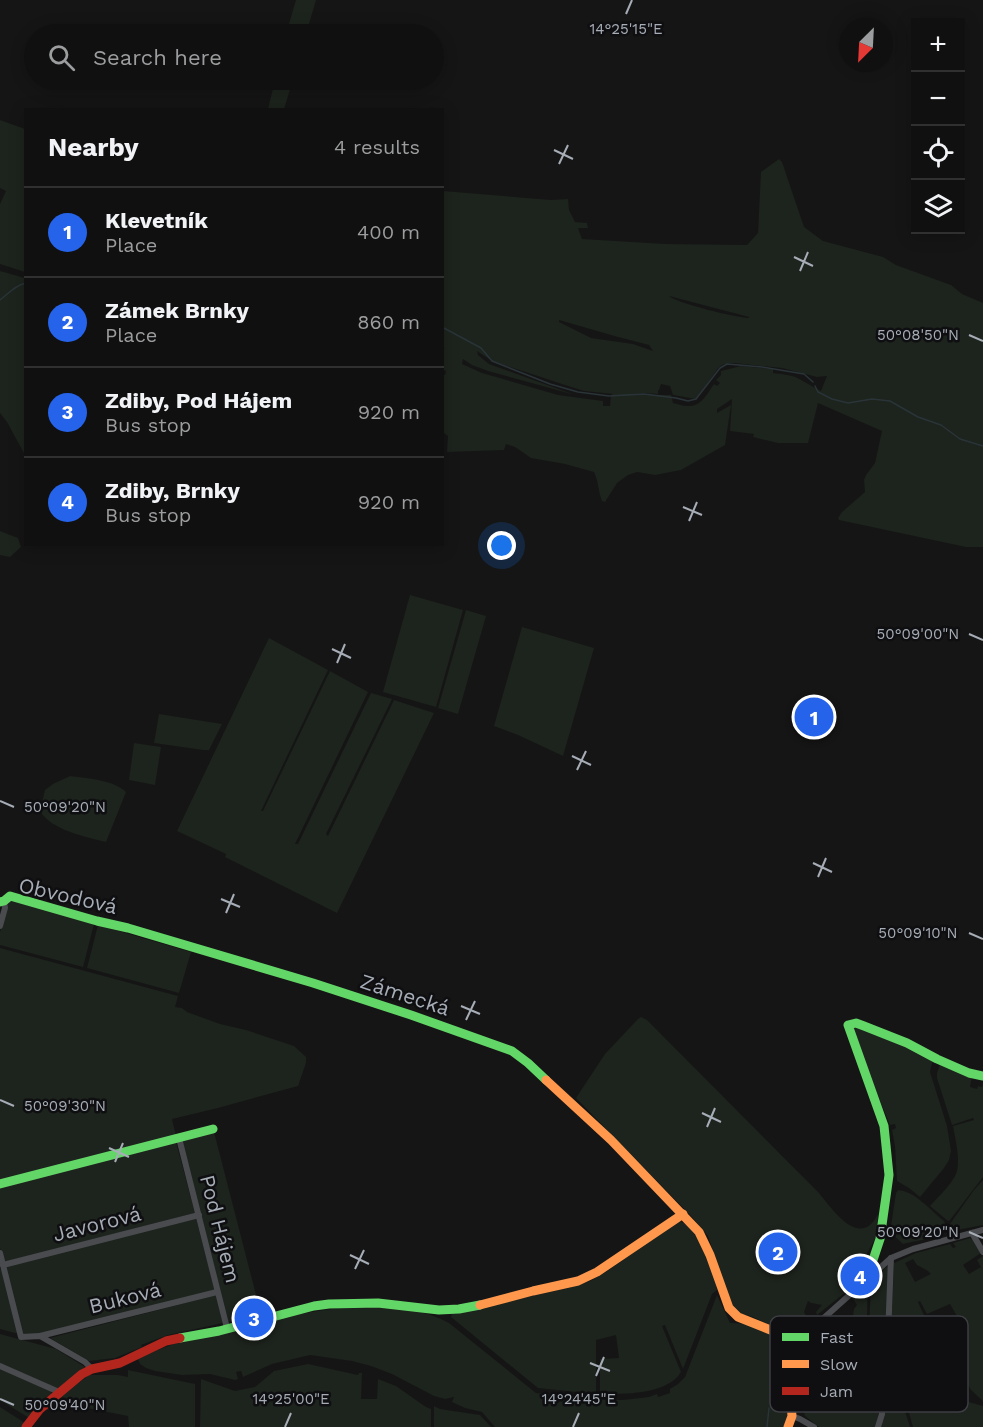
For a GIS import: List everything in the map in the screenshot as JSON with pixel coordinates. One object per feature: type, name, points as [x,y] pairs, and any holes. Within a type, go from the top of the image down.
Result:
[{"type":"street","name":"Obvodová","points":[[2,901],[10,896],[22,898],[128,928]]},
{"type":"street","points":[[0,926],[5,908],[2,901]]},
{"type":"street","name":"Zámecká","points":[[128,928],[313,983],[421,1018],[512,1051],[611,1140],[683,1214],[703,1240],[729,1308],[738,1317],[770,1330]]},
{"type":"street","points":[[867,1278],[880,1239],[889,1175],[884,1126],[848,1025],[856,1023],[864,1026],[907,1043],[969,1073],[983,1076]]},
{"type":"street","points":[[0,1184],[213,1129]]},
{"type":"street","name":"Pod Hájem","points":[[179,1138],[227,1328]]},
{"type":"street","points":[[26,1426],[40,1409],[82,1374],[92,1369],[120,1363],[166,1341],[219,1331],[322,1305],[378,1303],[439,1310],[482,1305],[578,1281],[597,1272],[683,1214]]},
{"type":"street","name":"Javorová","points":[[3,1265],[198,1215]]},
{"type":"street","points":[[826,1316],[891,1258],[913,1249],[983,1230]]},
{"type":"street","points":[[972,1233],[983,1252]]},
{"type":"street","points":[[0,1253],[3,1265]]},
{"type":"street","points":[[889,1316],[891,1258]]},
{"type":"street","name":"Buková","points":[[3,1265],[21,1337],[40,1336],[217,1292]]},
{"type":"street","points":[[40,1336],[86,1362],[92,1369]]},
{"type":"street","points":[[0,1366],[59,1392]]},
{"type":"street","points":[[788,1427],[792,1412]]},
{"type":"street","points":[[878,1427],[882,1412]]},
{"type":"street","points":[[792,1416],[814,1427]]},
{"type":"shaded area","points":[[296,0],[316,0],[309,24],[289,24]]},
{"type":"shaded area","points":[[273,90],[290,90],[284,108],[268,108]]},
{"type":"shaded area","points":[[0,120],[24,129],[24,272],[0,264],[0,204],[6,191],[0,188]]},
{"type":"shaded area","points":[[779,159],[804,227],[823,241],[883,257],[896,265],[951,285],[962,294],[983,303],[983,547],[966,547],[839,520],[842,512],[865,492],[864,480],[875,463],[882,431],[818,403],[808,443],[778,443],[753,437],[754,434],[730,431],[732,399],[717,409],[717,413],[731,405],[725,445],[681,470],[655,475],[637,472],[628,475],[617,483],[605,502],[602,501],[594,472],[531,458],[506,444],[504,450],[447,452],[448,436],[444,433],[444,375],[446,371],[444,371],[444,191],[551,200],[568,199],[569,210],[575,222],[587,223],[588,228],[578,228],[582,239],[665,244],[747,245],[758,233],[761,172]],"holes":[[[669,296],[749,317],[749,318],[708,310]],[[559,320],[649,345],[653,351],[633,344],[591,338]],[[477,351],[492,361],[584,391],[613,394],[610,406],[603,406],[603,401],[558,395],[482,373],[462,364],[463,359],[488,371],[575,395],[489,364],[478,355]],[[734,363],[782,368],[817,377],[827,376],[821,391],[796,377],[773,373],[773,369],[741,366],[721,371],[721,375],[716,380],[720,383],[717,386],[714,384],[702,400],[694,406],[673,403],[671,395],[628,395],[658,394],[661,384],[670,386],[673,395],[696,399],[719,367]]]},
{"type":"shaded area","points":[[0,271],[24,278],[24,453],[0,413]]},
{"type":"shaded area","points":[[0,531],[18,538],[21,547],[10,557],[0,555]]},
{"type":"shaded area","points":[[410,595],[463,610],[436,707],[383,692]]},
{"type":"shaded area","points":[[466,610],[486,616],[458,714],[438,708]]},
{"type":"shaded area","points":[[522,627],[594,648],[563,756],[494,726]]},
{"type":"shaded area","points":[[269,638],[328,670],[261,811],[330,671],[368,692],[295,844],[298,844],[371,693],[392,699],[326,834],[328,836],[394,700],[434,713],[337,913],[225,857],[226,854],[177,831]]},
{"type":"shaded area","points":[[159,714],[222,724],[209,750],[154,743]]},
{"type":"shaded area","points":[[134,743],[161,747],[155,785],[129,780]]},
{"type":"shaded area","points":[[70,776],[107,782],[126,792],[106,842],[60,828],[45,818],[40,811],[45,790]]},
{"type":"shaded area","points":[[10,898],[94,924],[83,967],[0,945],[0,932]]},
{"type":"shaded area","points":[[98,925],[191,952],[179,993],[87,968]]},
{"type":"shaded area","points":[[0,948],[178,996],[175,1007],[220,1024],[294,1046],[306,1057],[298,1086],[172,1119],[176,1136],[0,1181]]},
{"type":"shaded area","points":[[641,1017],[647,1020],[819,1193],[839,1217],[855,1228],[863,1228],[871,1224],[878,1214],[877,1235],[851,1288],[817,1315],[816,1312],[822,1305],[808,1301],[804,1312],[806,1316],[770,1316],[770,1326],[732,1308],[708,1236],[576,1098],[605,1054]]},
{"type":"shaded area","points":[[858,1025],[933,1059],[930,1072],[947,1126],[951,1151],[944,1168],[920,1197],[897,1181],[892,1130],[896,1128],[895,1124],[890,1125],[850,1028]]},
{"type":"shaded area","points":[[940,1064],[972,1076],[970,1087],[977,1089],[978,1086],[982,1087],[983,1083],[983,1177],[948,1221],[930,1206],[950,1184],[957,1171],[953,1126],[974,1120],[973,1118],[952,1125],[937,1078]]},
{"type":"shaded area","points":[[214,1132],[261,1314],[228,1322],[182,1140]]},
{"type":"shaded area","points":[[176,1142],[195,1213],[4,1262],[0,1248],[0,1186]]},
{"type":"shaded area","points":[[983,1180],[983,1225],[952,1231],[950,1224]]},
{"type":"shaded area","points":[[898,1190],[917,1198],[944,1221],[946,1226],[943,1231],[927,1239],[903,1244],[890,1232]]},
{"type":"shaded area","points":[[196,1218],[215,1290],[41,1335],[22,1335],[5,1267]]},
{"type":"shaded area","points":[[679,1221],[687,1225],[701,1240],[710,1261],[717,1290],[712,1294],[683,1369],[665,1325],[662,1326],[681,1372],[666,1385],[644,1392],[600,1394],[600,1359],[619,1358],[616,1335],[596,1340],[596,1394],[538,1388],[451,1317],[452,1313],[569,1288],[590,1281]]},
{"type":"shaded area","points":[[970,1238],[981,1253],[963,1265],[969,1274],[981,1267],[977,1260],[983,1256],[983,1401],[968,1385],[968,1316],[957,1316],[950,1304],[927,1314],[920,1301],[918,1302],[924,1316],[892,1316],[894,1263],[916,1253],[950,1244],[953,1248],[956,1247],[953,1243]],"holes":[[[913,1259],[917,1265],[931,1274],[915,1282],[905,1263]]]},
{"type":"shaded area","points":[[889,1265],[887,1316],[870,1316],[871,1280]]},
{"type":"shaded area","points":[[2,1268],[19,1334],[0,1329],[0,1269]]},
{"type":"shaded area","points":[[868,1283],[867,1316],[853,1316],[857,1305],[852,1297]]},
{"type":"shaded area","points":[[216,1295],[223,1323],[168,1335],[115,1358],[89,1361],[50,1338]]},
{"type":"shaded area","points":[[717,1295],[730,1323],[738,1323],[770,1333],[770,1412],[789,1412],[788,1425],[786,1427],[495,1427],[482,1412],[452,1402],[454,1397],[445,1399],[434,1396],[392,1374],[352,1361],[310,1355],[272,1364],[243,1377],[241,1371],[236,1372],[238,1379],[235,1380],[210,1374],[182,1375],[155,1371],[140,1364],[138,1359],[173,1344],[292,1316],[347,1307],[374,1306],[426,1313],[449,1323],[536,1393],[591,1399],[623,1400],[657,1394],[658,1397],[670,1393],[670,1389],[685,1377]]},
{"type":"shaded area","points":[[0,1334],[56,1349],[85,1367],[58,1389],[0,1363]]},
{"type":"shaded area","points":[[308,1364],[358,1375],[362,1373],[361,1399],[377,1399],[378,1379],[396,1386],[431,1409],[431,1427],[200,1427],[201,1379],[235,1391],[255,1387],[274,1371]]},
{"type":"shaded area","points":[[0,1368],[51,1391],[52,1395],[29,1418],[0,1400]]},
{"type":"shaded area","points":[[128,1370],[195,1384],[195,1427],[129,1427],[128,1416],[82,1407],[41,1411],[89,1375],[128,1377]]},
{"type":"shaded area","points":[[968,1402],[983,1406],[983,1427],[913,1427],[909,1412],[968,1412]]},
{"type":"shaded area","points":[[434,1406],[480,1415],[491,1427],[434,1427]]},
{"type":"shaded area","points":[[0,1407],[25,1423],[23,1427],[0,1427]]},
{"type":"shaded area","points":[[804,1412],[879,1412],[876,1427],[819,1427],[805,1416]]},
{"type":"shaded area","points":[[884,1412],[905,1412],[910,1427],[881,1427]]},
{"type":"waterway","points":[[0,300],[24,284]]},
{"type":"waterway","points":[[444,328],[481,348],[492,361],[550,384],[578,392],[609,396],[644,394],[688,401],[696,399],[720,368],[727,364],[804,374],[813,382]]},
{"type":"waterway","points":[[815,386],[818,392],[848,403],[872,399],[890,401],[918,417],[941,425],[960,439],[983,446]]},
{"type":"waterway","points":[[767,1427],[769,1408]]},
{"type":"traffic: fast","points":[[0,902],[10,896],[128,928],[313,983],[512,1051],[546,1080]]},
{"type":"traffic: fast","points":[[867,1278],[880,1239],[889,1175],[884,1126],[848,1025],[856,1023],[864,1026],[907,1043],[969,1073],[983,1076]]},
{"type":"traffic: fast","points":[[0,1184],[213,1129]]},
{"type":"traffic: fast","points":[[180,1338],[219,1331],[329,1304],[378,1303],[439,1310],[480,1305]]},
{"type":"traffic: slow","points":[[546,1080],[611,1140],[699,1232],[729,1308],[738,1317],[770,1330]]},
{"type":"traffic: slow","points":[[480,1305],[578,1281],[597,1272],[683,1214]]},
{"type":"traffic: slow","points":[[788,1427],[792,1412]]},
{"type":"traffic: jam","points":[[26,1427],[40,1409],[82,1374],[92,1369],[120,1363],[166,1341],[180,1338]]},
{"type":"place","name":"Klevetník","points":[[814,717]]},
{"type":"place","name":"Zámek Brnky","points":[[778,1252]]},
{"type":"place","name":"Zdiby, Brnky","points":[[860,1276]]},
{"type":"place","name":"Zdiby, Pod Hájem","points":[[254,1318]]}]
